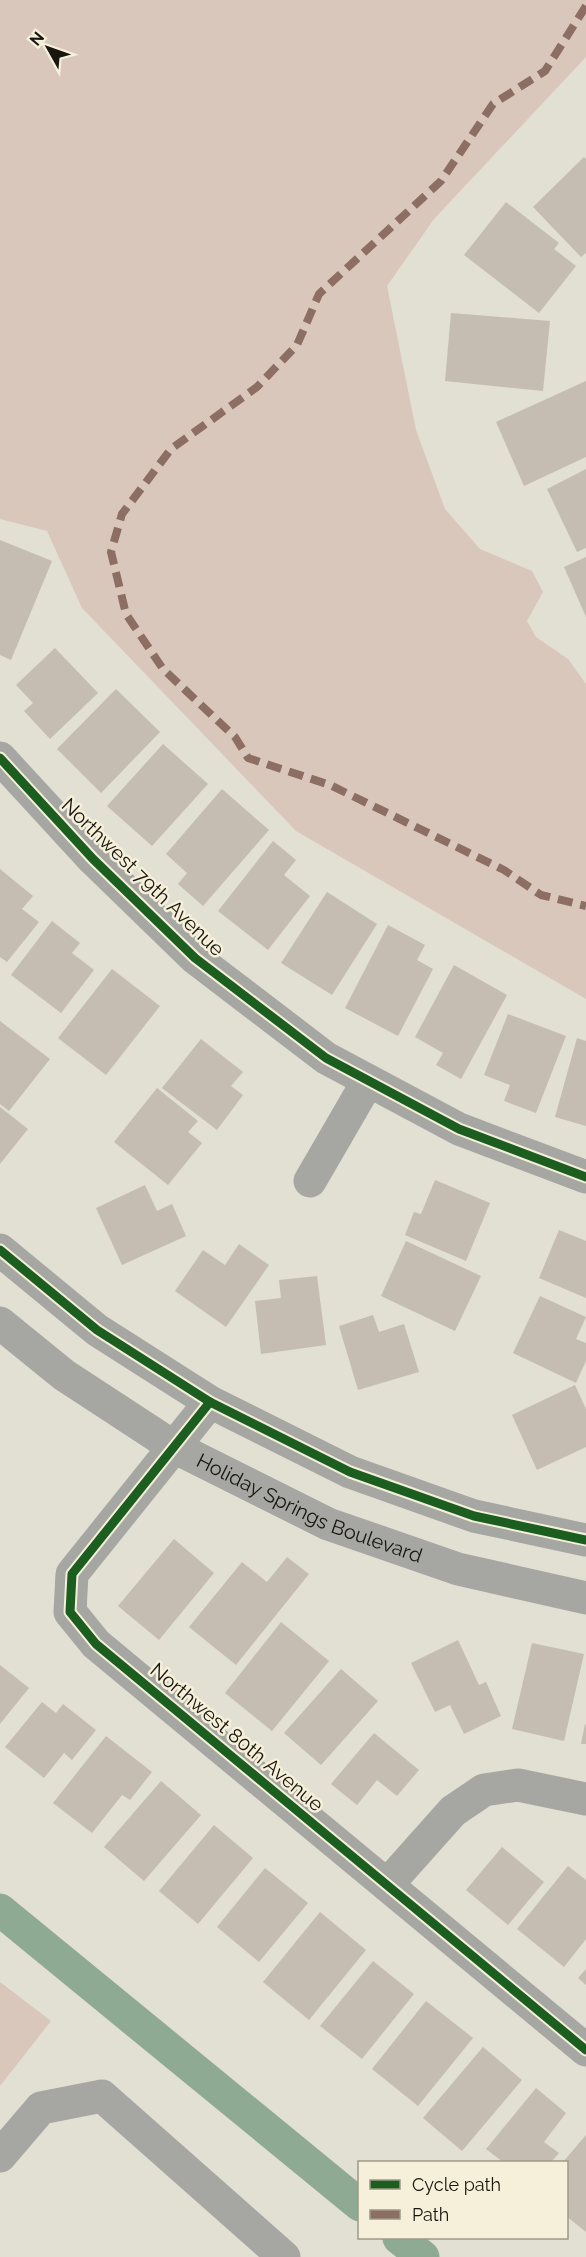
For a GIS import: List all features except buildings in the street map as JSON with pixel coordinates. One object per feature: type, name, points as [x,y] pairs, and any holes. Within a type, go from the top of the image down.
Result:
[{"type":"street","name":"Northwest 79th Avenue","points":[[0,758],[93,859],[195,958],[326,1058],[459,1129],[586,1177]]},
{"type":"street","points":[[310,1181],[368,1081]]},
{"type":"street","points":[[0,1250],[97,1330],[210,1402],[350,1472],[474,1516],[586,1540]]},
{"type":"street","name":"Holiday Springs Boulevard","points":[[0,1323],[64,1375],[174,1448],[328,1524],[458,1569],[586,1598]]},
{"type":"street","name":"Northwest 80th Avenue","points":[[210,1402],[72,1574],[70,1612],[96,1644],[586,2050]]},
{"type":"street","points":[[387,1885],[453,1811],[484,1790],[518,1785],[586,1798]]},
{"type":"street","points":[[0,2156],[41,2108],[102,2096],[284,2257]]},
{"type":"shaded area","points":[[0,0],[586,0],[586,57],[434,219],[387,286],[416,430],[445,509],[480,549],[532,571],[543,592],[527,621],[536,637],[568,659],[586,684],[586,999],[296,831],[82,608],[47,531],[0,519]]},
{"type":"shaded area","points":[[0,1982],[51,2021],[0,2086]]},
{"type":"waterway","points":[[0,1910],[358,2203]]},
{"type":"waterway","points":[[400,2239],[423,2257]]},
{"type":"marked path","points":[[586,6],[545,71],[493,104],[441,181],[319,294],[297,345],[257,387],[171,449],[122,514],[111,552],[126,614],[163,669],[235,737],[248,758],[330,785],[504,870],[541,895],[586,906]]},
{"type":"cycle path","points":[[0,758],[93,859],[195,958],[326,1058],[459,1129],[586,1177]]},
{"type":"cycle path","points":[[0,1250],[97,1330],[210,1402],[350,1472],[474,1516],[586,1540]]},
{"type":"cycle path","points":[[210,1402],[72,1574],[70,1612],[96,1644],[586,2050]]}]
